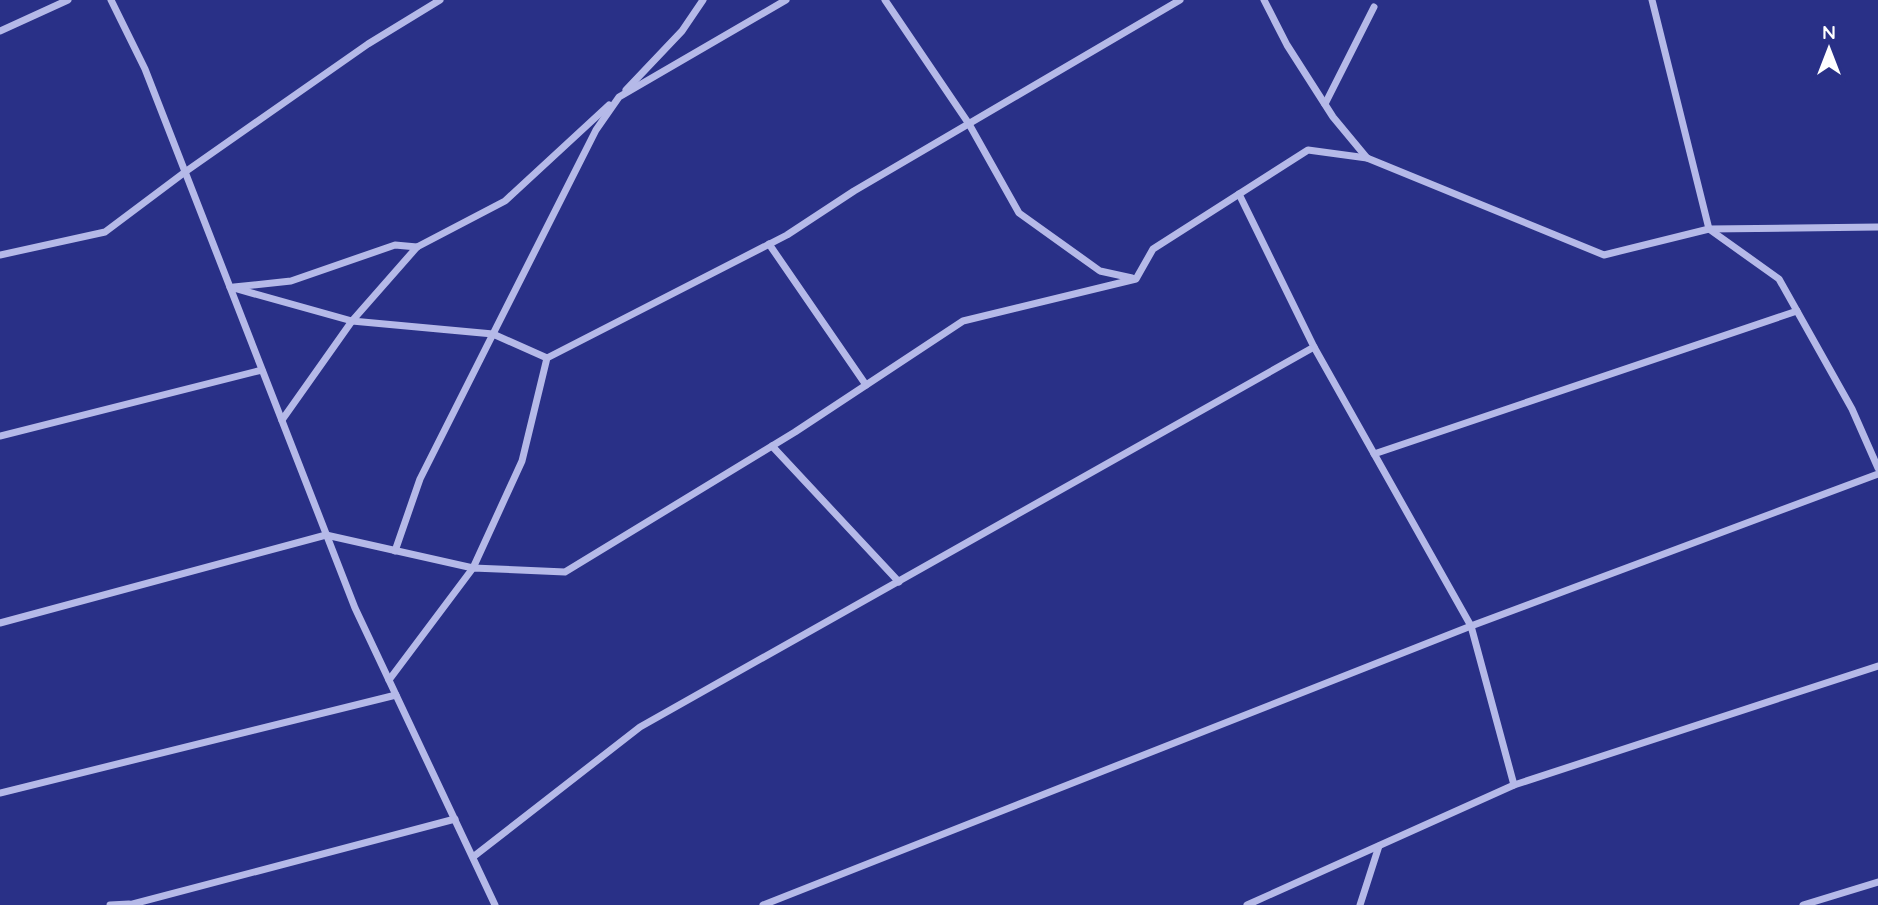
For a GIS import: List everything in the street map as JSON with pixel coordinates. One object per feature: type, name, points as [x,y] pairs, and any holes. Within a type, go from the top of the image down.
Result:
[{"type":"street","points":[[0,31],[68,0]]},
{"type":"street","points":[[111,0],[145,69],[355,608],[495,905]]},
{"type":"street","points":[[0,255],[106,232],[185,172],[368,44],[439,0]]},
{"type":"street","points":[[282,420],[352,321],[417,247],[505,201],[619,97],[682,31],[703,0]]},
{"type":"street","points":[[395,551],[420,479],[596,130],[619,97],[786,0]]},
{"type":"street","points":[[885,0],[969,124],[1018,213],[1100,271],[1136,279]]},
{"type":"street","points":[[388,680],[473,568],[522,461],[547,358],[787,235],[854,191],[1180,0]]},
{"type":"street","points":[[1264,0],[1287,45],[1332,117],[1367,158]]},
{"type":"street","points":[[1652,0],[1709,229],[1779,279],[1852,408],[1878,468]]},
{"type":"street","points":[[1325,104],[1374,7]]},
{"type":"street","points":[[0,623],[326,535],[473,568],[565,572],[772,446],[963,321],[1136,279],[1153,249],[1308,150],[1367,158],[1604,255],[1709,229],[1878,227]]},
{"type":"street","points":[[1239,194],[1314,347],[1471,626],[1514,785]]},
{"type":"street","points":[[769,244],[866,385]]},
{"type":"street","points":[[230,287],[291,281],[395,245],[417,247]]},
{"type":"street","points":[[230,287],[352,321],[493,334],[547,358]]},
{"type":"street","points":[[1374,454],[1797,311]]},
{"type":"street","points":[[473,857],[640,727],[1314,347]]},
{"type":"street","points":[[0,436],[262,370]]},
{"type":"street","points":[[772,446],[898,582]]},
{"type":"street","points":[[763,905],[1471,626],[1878,474]]},
{"type":"street","points":[[1247,905],[1514,785],[1878,666]]},
{"type":"street","points":[[0,793],[396,695]]},
{"type":"street","points":[[110,905],[129,904],[455,819]]},
{"type":"street","points":[[1360,905],[1379,846]]},
{"type":"street","points":[[1803,905],[1878,882]]}]
